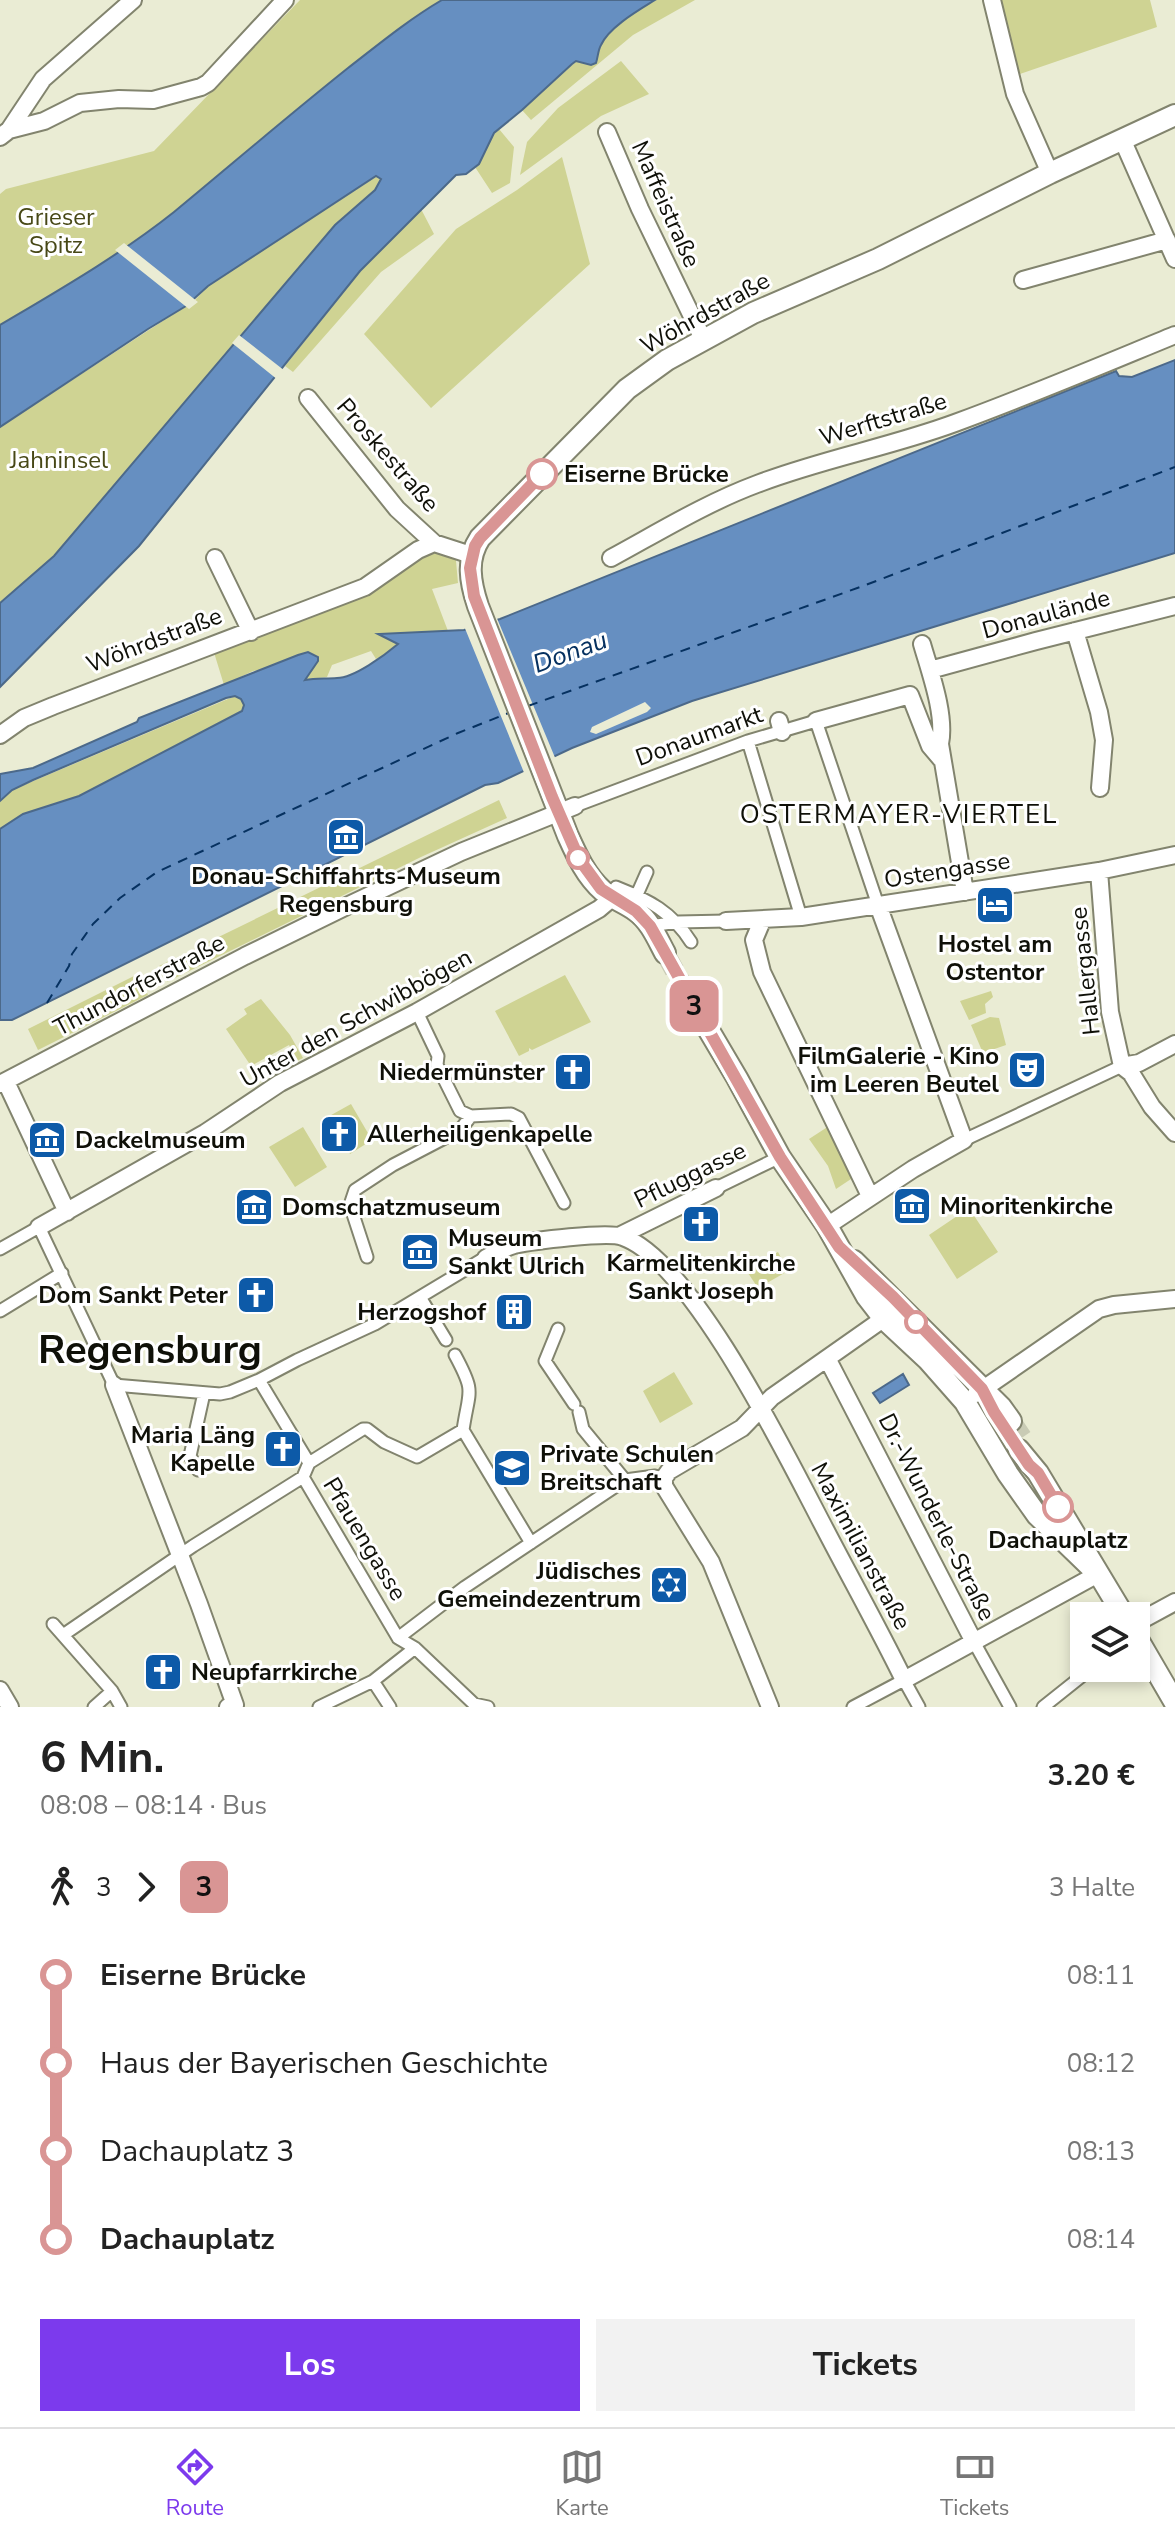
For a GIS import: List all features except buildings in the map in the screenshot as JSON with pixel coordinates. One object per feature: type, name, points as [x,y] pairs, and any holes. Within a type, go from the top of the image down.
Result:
[{"type":"street","points":[[4,134],[43,79],[133,0]]},
{"type":"street","points":[[4,134],[44,121],[80,103],[153,100],[201,87],[285,0]]},
{"type":"street","points":[[992,0],[1015,94],[1050,173]]},
{"type":"street","name":"Wöhrdstraße","points":[[471,555],[480,538],[627,389],[667,360],[753,313],[878,259],[1175,115]]},
{"type":"street","name":"Maffeistraße","points":[[607,132],[640,209],[703,339]]},
{"type":"street","points":[[1122,139],[1175,259]]},
{"type":"street","points":[[1023,280],[1167,240]]},
{"type":"street","name":"Werftstraße","points":[[611,558],[696,511],[758,484],[954,423],[1175,335]]},
{"type":"street","name":"Proskestraße","points":[[308,398],[397,509],[434,543]]},
{"type":"street","points":[[434,543],[471,555],[471,580],[481,614],[544,774],[567,809],[583,866],[601,889],[635,897],[678,922],[691,942]]},
{"type":"street","name":"Wöhrdstraße","points":[[0,735],[24,718],[53,706],[365,587],[418,550],[434,543]]},
{"type":"street","points":[[215,558],[251,632]]},
{"type":"street","name":"Donaulände","points":[[930,670],[1175,606]]},
{"type":"street","points":[[1075,631],[1104,740],[1100,788]]},
{"type":"street","points":[[922,644],[935,690],[942,734],[942,760],[965,892]]},
{"type":"street","name":"Donaumarkt","points":[[567,809],[635,790],[780,726],[816,721],[910,695],[930,746],[942,760]]},
{"type":"street","points":[[816,721],[878,905],[964,1140]]},
{"type":"street","points":[[748,741],[801,917]]},
{"type":"street","name":"Thundorferstraße","points":[[3,1083],[339,910],[461,852],[567,809]]},
{"type":"street","name":"Ostengasse","points":[[726,921],[801,917],[1099,871],[1175,855]]},
{"type":"street","name":"Hallergasse","points":[[1099,871],[1110,1012],[1122,1066]]},
{"type":"street","points":[[635,897],[647,872]]},
{"type":"street","points":[[614,892],[650,926],[665,953]]},
{"type":"street","name":"Unter den Schwibbögen","points":[[39,1227],[205,1133],[280,1083],[417,1012],[599,909],[614,892]]},
{"type":"street","points":[[650,926],[726,921]]},
{"type":"street","points":[[762,921],[754,940],[762,972],[870,1196]]},
{"type":"street","points":[[688,995],[768,1137],[827,1226],[867,1297],[893,1313],[982,1389],[1007,1423]]},
{"type":"street","points":[[417,1012],[438,1056],[437,1065],[460,1111],[471,1116],[511,1114],[519,1118],[564,1203]]},
{"type":"street","points":[[827,1226],[870,1196],[964,1140],[1175,1044]]},
{"type":"street","points":[[1122,1066],[1131,1073],[1152,1107],[1173,1125]]},
{"type":"street","points":[[3,1083],[67,1212]]},
{"type":"street","points":[[367,1257],[350,1205],[355,1190],[393,1165],[460,1130],[471,1116]]},
{"type":"street","name":"Pfluggasse","points":[[621,1235],[780,1157]]},
{"type":"street","points":[[0,1249],[39,1227],[114,1385],[184,1549],[233,1706]]},
{"type":"street","points":[[114,1385],[204,1393],[230,1392],[375,1324],[510,1246],[621,1235]]},
{"type":"street","name":"Maximilianstraße","points":[[621,1235],[643,1248],[663,1266],[688,1296],[761,1407],[919,1707]]},
{"type":"street","points":[[0,1311],[62,1273]]},
{"type":"street","points":[[965,1402],[1099,1309],[1175,1299]]},
{"type":"street","points":[[416,1300],[446,1340]]},
{"type":"street","points":[[770,1707],[711,1562],[664,1486],[664,1478],[669,1471],[742,1428],[761,1407],[812,1368],[893,1313]]},
{"type":"street","points":[[893,1313],[965,1402],[1008,1474],[1044,1523],[1098,1574]]},
{"type":"street","points":[[558,1329],[545,1361],[577,1408],[583,1429],[625,1480]]},
{"type":"street","points":[[455,1355],[471,1394],[463,1430],[531,1543]]},
{"type":"street","name":"Dr.-Wunderle-Straße","points":[[828,1360],[974,1642]]},
{"type":"street","name":"Pfauengasse","points":[[259,1380],[309,1463],[303,1477],[398,1638]]},
{"type":"street","points":[[198,1470],[190,1456],[204,1393]]},
{"type":"street","points":[[309,1463],[363,1429],[396,1449],[417,1457],[463,1430]]},
{"type":"street","points":[[1008,1474],[1030,1459],[1115,1602]]},
{"type":"street","points":[[488,1707],[474,1704],[415,1648],[398,1638],[465,1587],[625,1480],[655,1476],[664,1478]]},
{"type":"street","points":[[63,1635],[184,1549],[303,1477]]},
{"type":"street","points":[[853,1707],[1098,1574]]},
{"type":"street","points":[[1150,1616],[1175,1602]]},
{"type":"street","points":[[53,1624],[112,1691],[121,1707]]},
{"type":"street","points":[[974,1642],[1010,1707]]},
{"type":"street","points":[[319,1707],[373,1681],[415,1648]]},
{"type":"street","points":[[1150,1660],[1175,1703]]},
{"type":"street","points":[[373,1681],[390,1707]]},
{"type":"street","points":[[1043,1707],[1074,1682]]},
{"type":"street","points":[[0,1690],[10,1707]]},
{"type":"street","points":[[94,1707],[112,1691]]},
{"type":"green space","name":"Grieser Spitz","points":[[300,0],[442,0],[348,68],[153,228],[89,272],[0,325],[0,194],[6,189],[154,151]]},
{"type":"green space","points":[[655,0],[695,0],[633,35],[531,120],[522,110],[576,61],[591,65],[607,35]]},
{"type":"green space","points":[[1000,0],[1150,0],[1157,27],[1017,75]]},
{"type":"green space","points":[[621,61],[649,94],[601,116],[520,175],[527,142],[558,108]]},
{"type":"green space","points":[[499,129],[514,147],[510,183],[492,193],[475,167]]},
{"type":"green space","points":[[562,157],[590,264],[431,408],[364,334],[456,229]]},
{"type":"green space","name":"Jahninsel","points":[[377,176],[381,179],[375,190],[335,225],[54,556],[0,603],[0,427]]},
{"type":"green space","points":[[421,209],[434,234],[381,272],[293,372],[285,366],[360,271]]},
{"type":"green space","points":[[418,550],[455,550],[458,583],[432,589],[448,631],[381,634],[398,644],[376,659],[371,651],[332,665],[327,677],[304,680],[318,661],[253,671],[224,685],[212,646],[365,587]]},
{"type":"green space","points":[[235,696],[245,705],[243,710],[79,796],[23,814],[0,829],[0,801],[12,790]]},
{"type":"green space","points":[[499,800],[507,818],[167,982],[159,966]]},
{"type":"green space","points":[[138,974],[148,995],[38,1050],[28,1029]]},
{"type":"green space","points":[[565,975],[591,1022],[532,1050],[529,1048],[519,1056],[495,1011]]},
{"type":"green space","points":[[991,991],[993,997],[985,1004],[986,1013],[969,1020],[960,1001]]},
{"type":"green space","points":[[261,999],[290,1035],[303,1058],[297,1061],[289,1045],[251,1066],[226,1029],[247,1014],[244,1009]]},
{"type":"green space","points":[[990,1017],[999,1018],[1006,1045],[983,1053],[971,1025]]},
{"type":"green space","points":[[351,1104],[372,1140],[350,1154],[348,1150],[344,1153],[337,1143],[345,1141],[347,1130],[336,1126],[331,1133],[324,1119]]},
{"type":"green space","points":[[829,1126],[854,1177],[836,1189],[828,1166],[809,1139]]},
{"type":"green space","points":[[303,1127],[327,1167],[295,1187],[269,1147]]},
{"type":"green space","points":[[969,1208],[998,1252],[957,1279],[929,1235]]},
{"type":"green space","points":[[778,1252],[788,1271],[758,1288],[746,1270]]},
{"type":"green space","points":[[674,1372],[693,1404],[660,1423],[643,1391]]},
{"type":"water","points":[[442,0],[655,0],[605,38],[596,63],[591,65],[576,61],[494,133],[479,164],[466,174],[456,175],[360,271],[139,546],[0,687],[0,603],[54,556],[335,225],[375,190],[381,179],[376,176],[208,286],[186,306],[0,427],[0,325],[89,272],[153,228],[348,68]]},
{"type":"water","name":"Donau","points":[[1175,360],[1175,553],[692,701],[572,748],[498,783],[485,785],[12,1020],[0,1020],[0,829],[23,814],[79,796],[242,711],[244,705],[235,696],[226,698],[33,780],[12,790],[0,801],[0,774],[33,768],[137,722],[139,718],[308,652],[318,657],[318,661],[305,680],[344,677],[377,660],[398,644],[378,634],[464,630],[500,619],[1116,371],[1119,376],[1132,377]]},
{"type":"water","points":[[903,1374],[909,1385],[880,1403],[873,1393]]},
{"type":"pier","points":[[124,243],[198,302],[189,309],[115,250]]},
{"type":"pier","points":[[239,335],[285,371],[278,380],[232,343]]},
{"type":"pier","points":[[496,616],[556,760],[525,775],[464,626]]},
{"type":"pier","points":[[645,702],[651,708],[647,712],[596,734],[590,732],[592,727]]},
{"type":"ferry route","points":[[528,706],[863,586],[1175,467]]},
{"type":"ferry route","points":[[47,1003],[69,966],[72,954],[93,924],[120,898],[157,872],[458,733],[511,712]]},
{"type":"tunnel","points":[[665,953],[688,995]]},
{"type":"tunnel","points":[[1011,1421],[1027,1445]]},
{"type":"bus line","name":"3","points":[[542,474],[480,538],[471,555],[471,580],[474,596],[579,859],[601,889],[636,911],[650,926],[780,1157],[839,1247],[893,1297],[982,1389],[1058,1507]]},
{"type":"place","name":"Eiserne Brücke","points":[[542,474]]},
{"type":"place","name":"Donau-Schiffahrts-Museum Regensburg","points":[[346,837]]},
{"type":"place","name":"Hostel am Ostentor","points":[[995,905]]},
{"type":"place","name":"FilmGalerie - Kino im Leeren Beutel","points":[[1027,1070]]},
{"type":"place","name":"Niedermünster","points":[[573,1072]]},
{"type":"place","name":"Allerheiligenkapelle","points":[[339,1134]]},
{"type":"place","name":"Dackelmuseum","points":[[47,1140]]},
{"type":"place","name":"Minoritenkirche","points":[[912,1206]]},
{"type":"place","name":"Domschatzmuseum","points":[[254,1207]]},
{"type":"place","name":"Karmelitenkirche Sankt Joseph","points":[[701,1224]]},
{"type":"place","name":"Museum Sankt Ulrich","points":[[420,1252]]},
{"type":"place","name":"Dom Sankt Peter","points":[[256,1295]]},
{"type":"place","name":"Herzogshof","points":[[514,1312]]},
{"type":"place","name":"Maria Läng Kapelle","points":[[283,1449]]},
{"type":"place","name":"Private Schulen Breitschaft","points":[[512,1468]]},
{"type":"place","name":"Dachauplatz","points":[[1058,1507]]},
{"type":"place","name":"Jüdisches Gemeindezentrum","points":[[669,1585]]},
{"type":"place","name":"Neupfarrkirche","points":[[163,1672]]},
{"type":"district","name":"OSTERMAYER-VIERTEL","points":[[899,814]]},
{"type":"district","name":"Regensburg","points":[[150,1350]]}]
